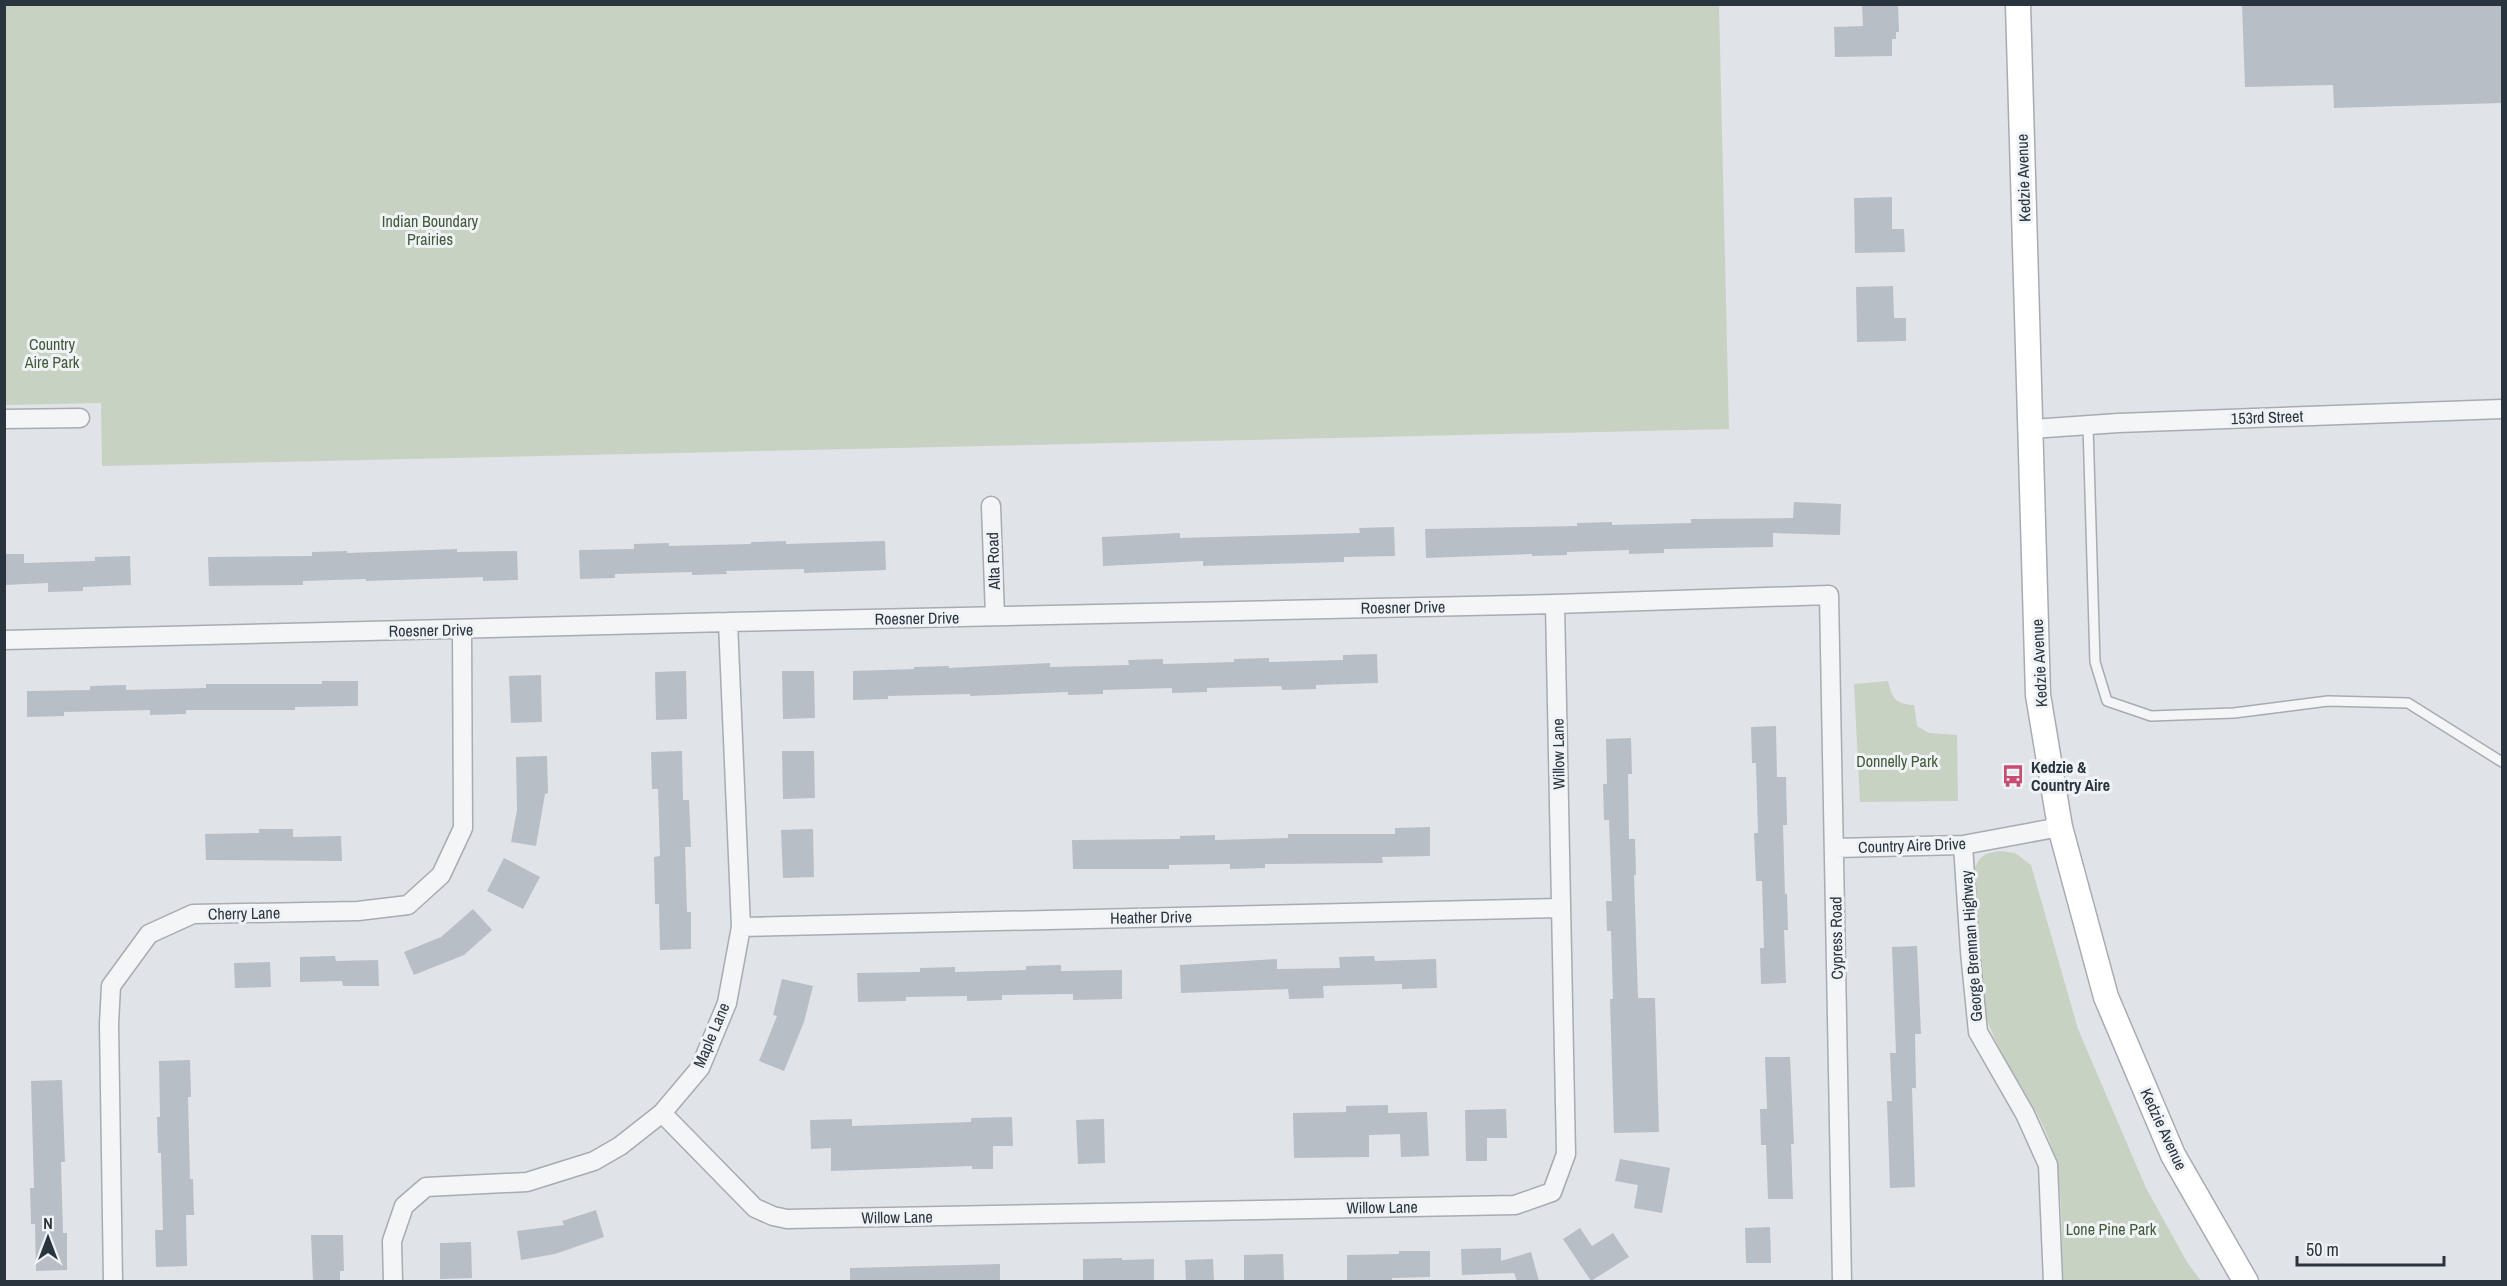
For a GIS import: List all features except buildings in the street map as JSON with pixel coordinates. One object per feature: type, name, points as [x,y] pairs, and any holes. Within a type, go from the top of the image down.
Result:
[{"type":"main road","name":"Kedzie Avenue","points":[[2018,4],[2038,696],[2060,827],[2106,997],[2173,1155],[2246,1281]]},
{"type":"street","name":"153rd Street","points":[[2031,429],[2502,409]]},
{"type":"street","points":[[4,419],[80,418]]},
{"type":"street","name":"Alta Road","points":[[991,506],[995,616]]},
{"type":"street","name":"Roesner Drive","points":[[4,640],[1555,604],[1829,595]]},
{"type":"street","name":"Cypress Road","points":[[1829,595],[1842,1281]]},
{"type":"street","name":"Willow Lane","points":[[662,1113],[755,1208],[787,1219],[1515,1205],[1552,1192],[1566,1154],[1555,604]]},
{"type":"street","name":"Maple Lane","points":[[393,1281],[392,1241],[404,1206],[426,1187],[527,1182],[594,1161],[620,1146],[662,1113],[700,1068],[727,1003],[741,927],[728,622]]},
{"type":"street","name":"Cherry Lane","points":[[113,1281],[109,1024],[111,986],[149,934],[193,914],[358,911],[408,905],[441,876],[463,828],[462,629]]},
{"type":"street","name":"Country Aire Drive","points":[[1835,848],[1963,845],[2060,827]]},
{"type":"street","name":"George Brennan Highway","points":[[1963,845],[1977,1032],[2025,1114],[2048,1165],[2053,1281]]},
{"type":"street","name":"Heather Drive","points":[[741,927],[1561,908]]},
{"type":"lane","points":[[2088,425],[2096,662],[2108,701],[2151,716],[2234,713],[2328,701],[2408,703],[2502,762]]},
{"type":"green space","name":"Indian Boundary Prairies","points":[[4,5],[1719,5],[1729,429],[102,466],[101,403],[5,405]]},
{"type":"green space","name":"Donnelly Park","points":[[1888,681],[1895,699],[1914,705],[1917,726],[1929,733],[1957,735],[1958,801],[1860,802],[1854,684]]},
{"type":"green space","name":"Lone Pine Park","points":[[2000,851],[2015,853],[2031,865],[2078,1029],[2146,1188],[2187,1262],[2201,1281],[2062,1281],[2061,1204],[2055,1159],[2034,1107],[2005,1059],[1989,1025],[1981,998],[1972,882],[1978,861],[1989,853]]},
{"type":"place","name":"Kedzie & Country Aire","points":[[2013,776]]},
{"type":"park label","name":"Country Aire Park","points":[[52,353]]}]
